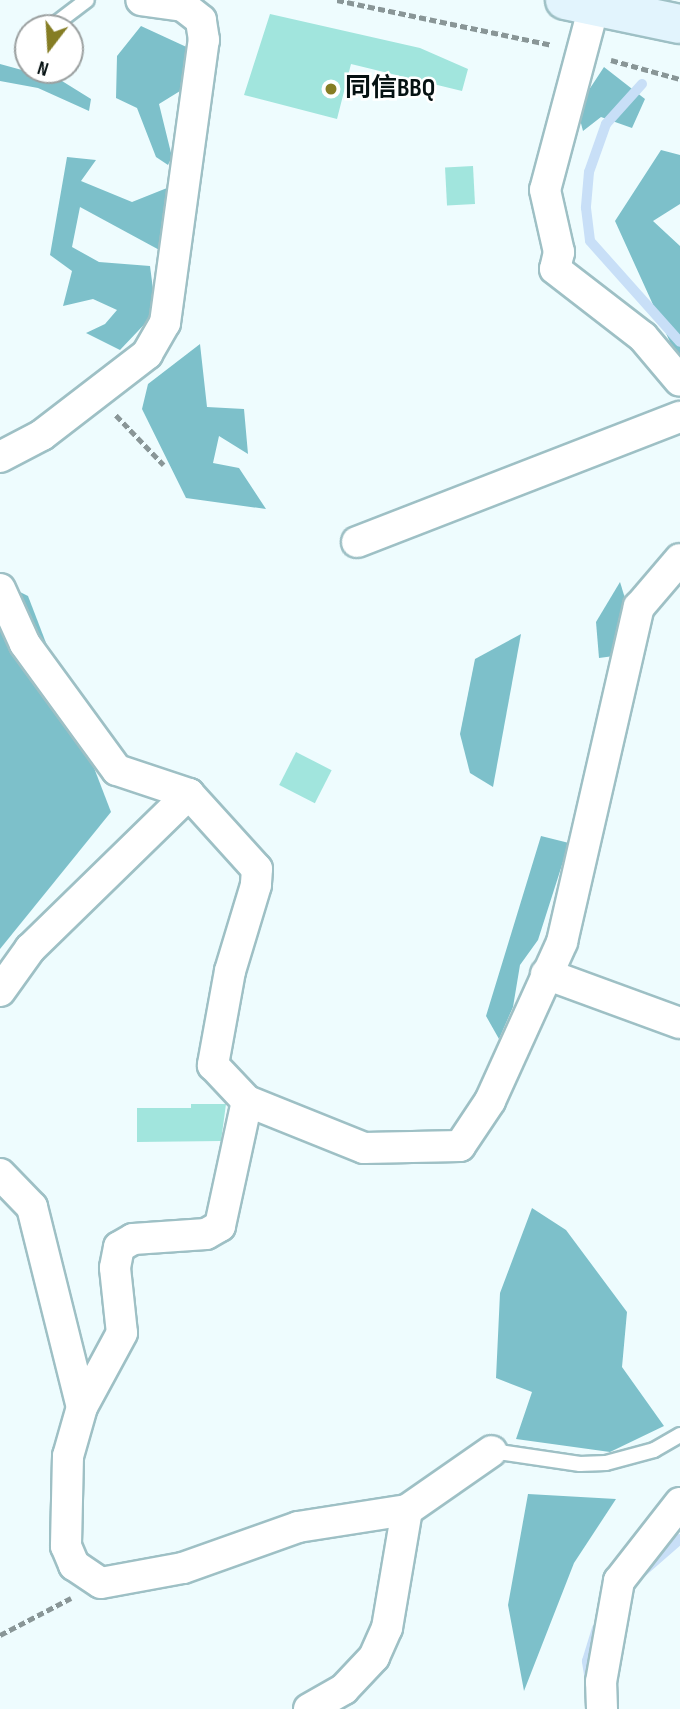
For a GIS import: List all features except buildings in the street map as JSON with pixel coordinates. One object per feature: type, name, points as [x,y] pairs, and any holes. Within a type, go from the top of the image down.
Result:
[{"type":"main road","points":[[580,3],[680,23]]},
{"type":"street","points":[[0,457],[42,435],[147,354],[165,323],[204,40],[201,20],[183,6],[141,0]]},
{"type":"street","points":[[580,3],[584,52],[545,190],[559,252],[555,269],[643,337],[680,381]]},
{"type":"street","points":[[357,542],[680,417]]},
{"type":"street","points":[[0,589],[25,644],[117,770],[189,794],[257,869],[256,885],[230,971],[213,1065],[247,1101],[364,1148],[460,1146],[491,1101],[562,942],[639,607],[680,559]]},
{"type":"street","points":[[0,991],[30,949],[189,794]]},
{"type":"street","points":[[546,974],[680,1023]]},
{"type":"street","points":[[247,1101],[220,1226],[206,1234],[133,1239],[119,1247],[115,1268],[122,1333],[82,1407],[68,1456],[66,1546],[74,1565],[102,1583],[183,1568],[298,1527],[407,1510],[492,1451]]},
{"type":"street","points":[[0,1174],[32,1207],[82,1407]]},
{"type":"street","points":[[602,1709],[603,1668],[619,1581],[680,1503]]},
{"type":"street","points":[[309,1709],[344,1689],[374,1657],[387,1628],[407,1510]]},
{"type":"lane","points":[[68,14],[87,0]]},
{"type":"lane","points":[[492,1451],[606,1463],[654,1450],[680,1435]]},
{"type":"path","points":[[337,0],[584,52],[680,79]]},
{"type":"path","points":[[96,394],[164,466]]},
{"type":"path","points":[[0,1635],[102,1583]]},
{"type":"shaded area","points":[[141,26],[193,50],[193,83],[159,104],[172,157],[168,165],[156,157],[137,108],[116,98],[117,56]]},
{"type":"shaded area","points":[[0,64],[14,68],[14,84],[0,81]]},
{"type":"shaded area","points":[[604,67],[645,99],[632,128],[601,117],[583,131],[577,108]]},
{"type":"shaded area","points":[[16,84],[67,84],[91,99],[89,111],[38,88]]},
{"type":"shaded area","points":[[661,150],[680,155],[680,204],[653,221],[680,246],[680,364],[615,221]]},
{"type":"shaded area","points":[[67,157],[96,160],[81,181],[132,202],[167,188],[194,239],[176,259],[80,207],[72,247],[99,262],[150,266],[156,312],[120,350],[86,333],[105,324],[117,310],[93,299],[63,306],[72,271],[50,255]]},
{"type":"shaded area","points":[[200,344],[207,407],[244,409],[248,454],[219,436],[213,463],[239,468],[266,509],[186,498],[142,409],[148,384]]},
{"type":"shaded area","points":[[0,582],[28,596],[111,812],[0,949]]},
{"type":"shaded area","points":[[620,582],[628,608],[614,656],[599,658],[596,622]]},
{"type":"shaded area","points":[[521,634],[493,787],[470,773],[460,734],[475,659]]},
{"type":"shaded area","points":[[541,836],[569,843],[538,940],[520,965],[513,1007],[499,1039],[486,1016]]},
{"type":"shaded area","points":[[532,1208],[566,1230],[627,1312],[622,1367],[664,1426],[610,1452],[516,1439],[532,1392],[496,1378],[500,1293]]},
{"type":"shaded area","points":[[528,1494],[616,1499],[574,1563],[524,1691],[508,1605]]},
{"type":"waterway","points":[[642,84],[606,124],[589,172],[586,208],[590,241],[680,342]]},
{"type":"waterway","points":[[640,1574],[680,1539]]},
{"type":"waterway","points":[[590,1681],[587,1661],[597,1628]]},
{"type":"place","name":"同信BBQ","points":[[331,89]]}]
